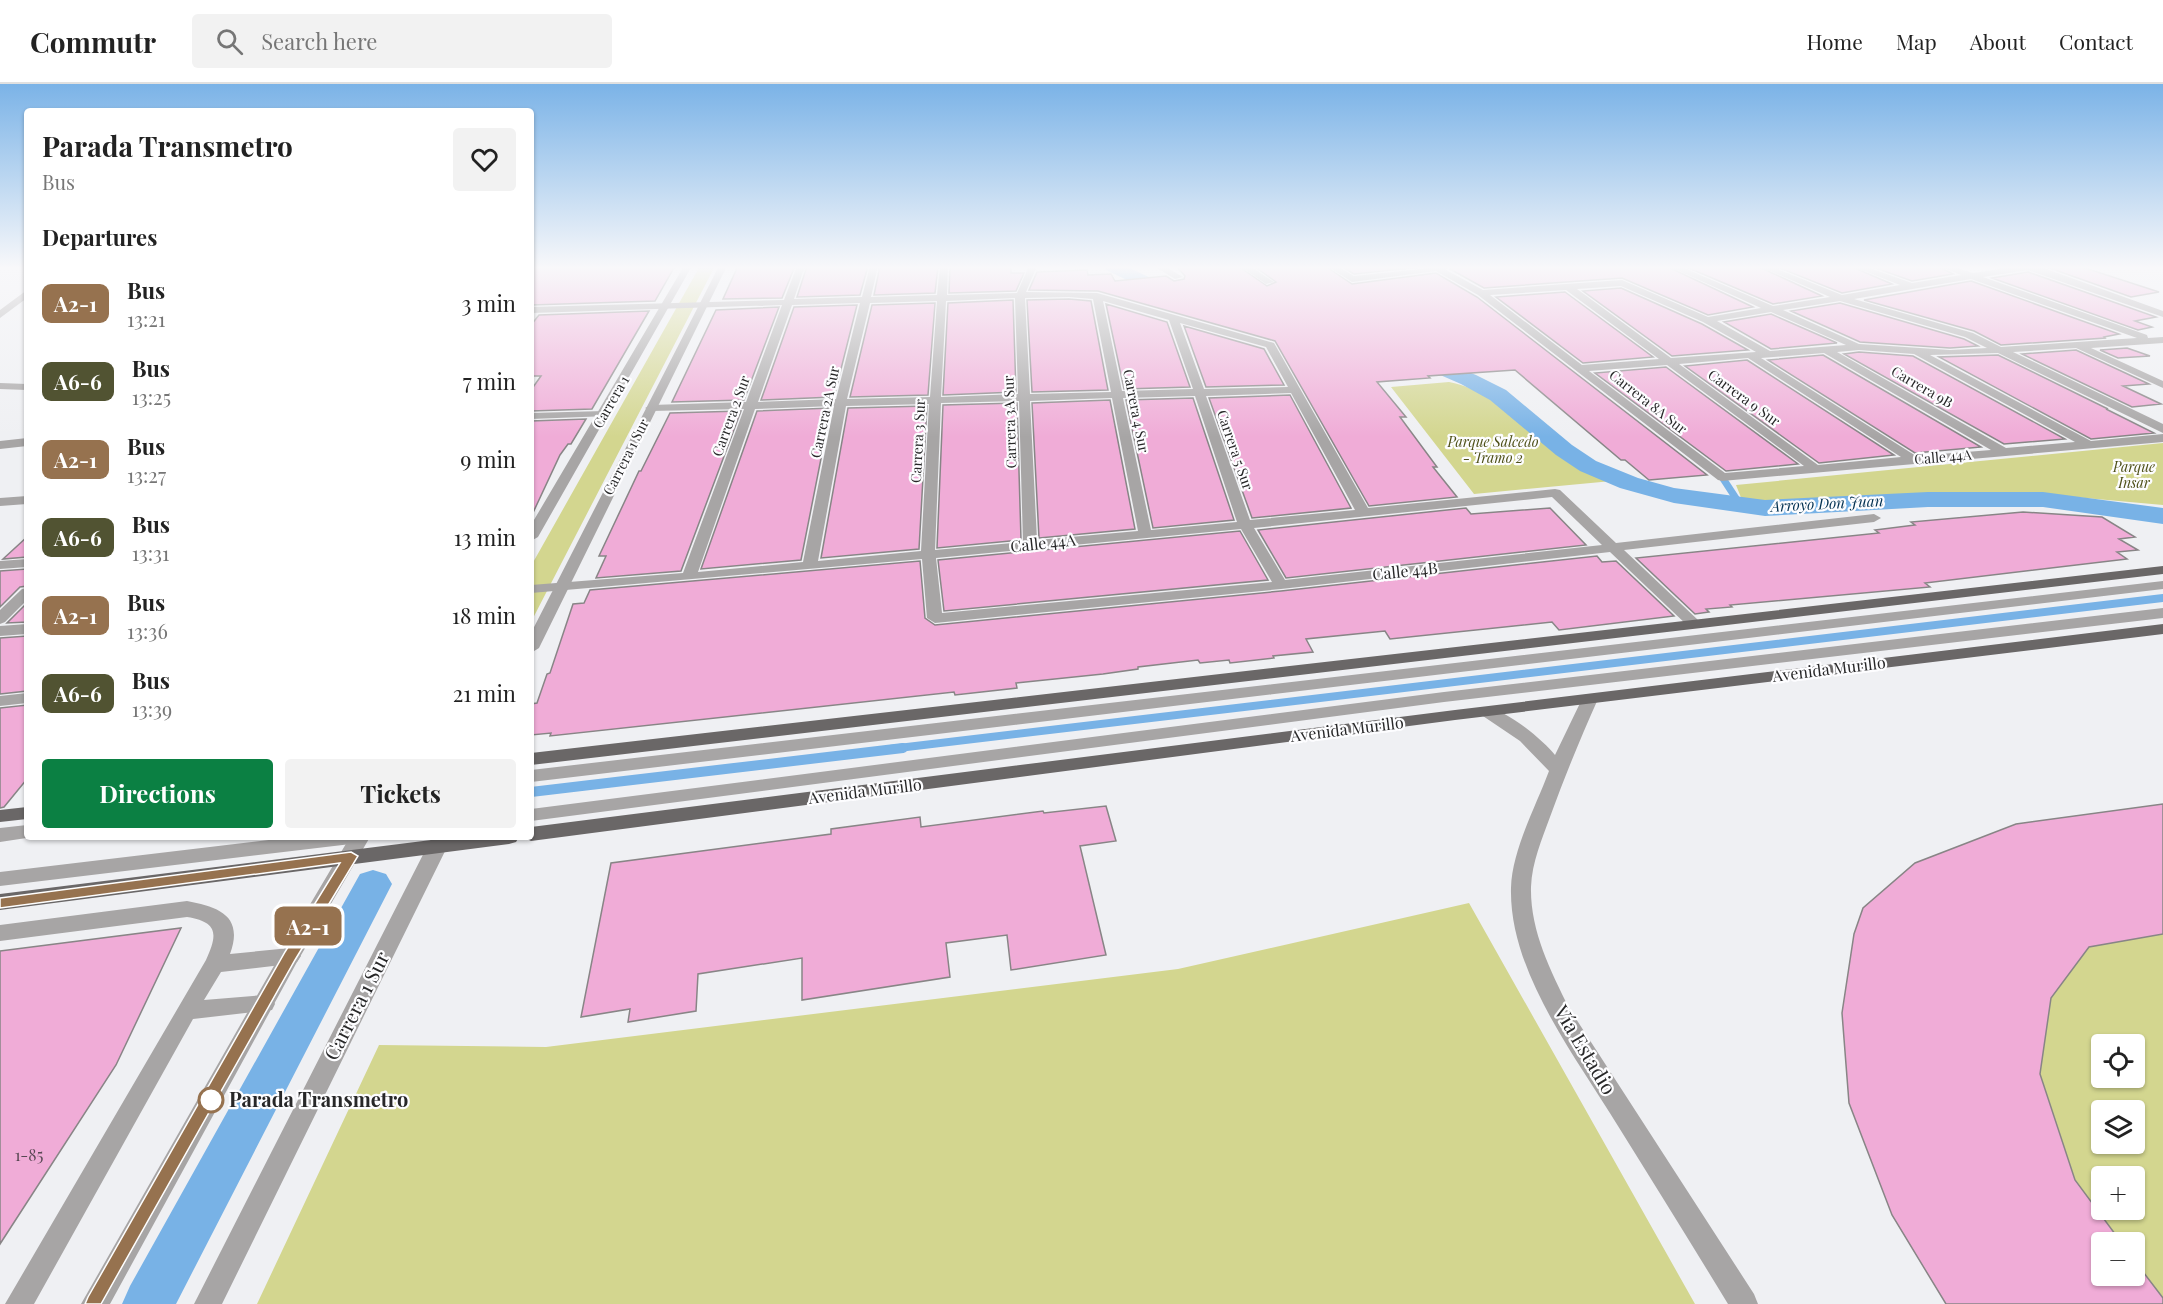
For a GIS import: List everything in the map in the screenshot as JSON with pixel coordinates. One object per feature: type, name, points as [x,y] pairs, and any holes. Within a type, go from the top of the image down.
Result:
[{"type":"main road","points":[[534,759],[2163,570]]},
{"type":"main road","name":"Avenida Murillo","points":[[534,834],[1485,712],[2163,629]]},
{"type":"main road","points":[[0,816],[24,813]]},
{"type":"main road","points":[[0,902],[354,844],[468,840]]},
{"type":"street","name":"Carrera 1","points":[[534,532],[656,323]]},
{"type":"street","name":"Carrera 1 Sur","points":[[534,642],[694,323]]},
{"type":"street","name":"Carrera 2 Sur","points":[[689,577],[781,323]]},
{"type":"street","name":"Carrera 2A Sur","points":[[810,565],[841,402],[861,323]]},
{"type":"street","name":"Carrera 3 Sur","points":[[935,618],[928,554],[940,323]]},
{"type":"street","name":"Carrera 3A Sur","points":[[1021,323],[1030,544]]},
{"type":"street","name":"Carrera 4 Sur","points":[[1103,323],[1145,533]]},
{"type":"street","name":"Carrera 5 Sur","points":[[1175,323],[1245,525],[1281,585]]},
{"type":"street","points":[[1189,323],[1270,345],[1363,512]]},
{"type":"street","name":"Carrera 8A Sur","points":[[1521,323],[1722,477]]},
{"type":"street","name":"Carrera 9 Sur","points":[[1618,323],[1816,469]]},
{"type":"street","points":[[1712,323],[1768,354]]},
{"type":"street","points":[[1803,323],[1859,347]]},
{"type":"street","points":[[1927,323],[1969,335],[2163,429]]},
{"type":"street","points":[[2104,323],[2163,345]]},
{"type":"street","points":[[1580,368],[1859,347],[1950,352],[2163,340]]},
{"type":"street","points":[[2074,344],[2163,385]]},
{"type":"street","name":"Carrera 9B","points":[[1825,349],[2004,452]]},
{"type":"street","points":[[1915,351],[2088,444]]},
{"type":"street","points":[[1750,355],[1913,459]]},
{"type":"street","points":[[0,386],[24,387]]},
{"type":"street","points":[[651,408],[1294,390]]},
{"type":"street","points":[[534,416],[604,414]]},
{"type":"street","name":"Calle 44A","points":[[1722,477],[2163,438]]},
{"type":"street","points":[[0,445],[24,442]]},
{"type":"street","name":"Calle 44A","points":[[534,589],[689,577],[1245,525],[1555,493],[1613,548]]},
{"type":"street","points":[[0,502],[24,500]]},
{"type":"street","name":"Calle 44B","points":[[935,618],[1281,585],[1874,518]]},
{"type":"street","points":[[1613,548],[1693,623]]},
{"type":"street","points":[[0,565],[24,563]]},
{"type":"street","points":[[534,776],[2163,585]]},
{"type":"street","points":[[0,619],[24,595]]},
{"type":"street","points":[[534,814],[1444,697],[2163,613]]},
{"type":"street","points":[[0,631],[24,629]]},
{"type":"street","points":[[0,701],[24,698]]},
{"type":"street","name":"Vía Estadio","points":[[1590,699],[1564,755],[1525,859],[1521,887],[1524,921],[1536,963],[1561,1014],[1744,1304]]},
{"type":"street","points":[[1485,712],[1509,723],[1530,737],[1547,754],[1559,772]]},
{"type":"street","points":[[0,835],[24,832]]},
{"type":"street","name":"Carrera 1 Sur","points":[[208,1304],[440,842]]},
{"type":"street","points":[[0,879],[354,844]]},
{"type":"street","points":[[95,1304],[354,844]]},
{"type":"street","points":[[0,933],[187,909],[214,915],[224,924],[226,934],[223,948],[19,1304]]},
{"type":"street","points":[[214,964],[290,956]]},
{"type":"street","points":[[186,1011],[264,1004]]},
{"type":"green space","points":[[668,323],[686,323],[534,616],[534,561]]},
{"type":"green space","name":"Parque Salcedo - Tramo 2","points":[[1449,382],[1481,393],[1495,401],[1562,453],[1612,481],[1474,494],[1391,387]]},
{"type":"green space","name":"Parque Insar","points":[[2163,443],[2163,505],[2063,496],[1931,493],[1761,501],[1742,500],[1736,485]]},
{"type":"green space","points":[[2163,804],[2163,1304],[1946,1304],[1892,1215],[1849,1103],[1842,1013],[1854,934],[1863,908],[1915,863],[2016,824]]},
{"type":"green space","points":[[1469,903],[1695,1304],[257,1304],[379,1045],[546,1047],[1178,969]]},
{"type":"building","points":[[534,323],[642,323],[592,409],[534,411],[534,386],[541,376],[534,376]]},
{"type":"building","points":[[710,323],[773,323],[744,400],[672,402]]},
{"type":"building","points":[[788,323],[853,323],[834,397],[761,400]]},
{"type":"building","points":[[868,323],[933,323],[928,395],[850,397]]},
{"type":"building","points":[[947,323],[1014,323],[1016,392],[943,395]]},
{"type":"building","points":[[1028,323],[1095,323],[1108,390],[1032,392]]},
{"type":"building","points":[[1110,323],[1167,323],[1190,387],[1124,389]]},
{"type":"building","points":[[1211,323],[1511,323],[1707,475],[1649,480],[1625,460],[1621,460],[1515,370],[1428,376],[1430,378],[1377,382],[1406,417],[1400,417],[1437,467],[1433,467],[1457,497],[1369,506],[1275,341]]},
{"type":"building","points":[[1530,323],[1607,323],[1653,357],[1583,363]]},
{"type":"building","points":[[1627,323],[1700,323],[1748,350],[1672,356]]},
{"type":"building","points":[[1726,323],[1791,323],[1837,343],[1771,349]]},
{"type":"building","points":[[1818,323],[1909,323],[1964,339],[1978,346],[1950,348],[1860,342]]},
{"type":"building","points":[[1945,323],[2088,323],[2119,334],[2105,338],[2001,345],[1974,331]]},
{"type":"building","points":[[2118,323],[2140,323],[2152,327],[2138,330]]},
{"type":"building","points":[[1184,326],[1264,349],[1284,385],[1206,387]]},
{"type":"building","points":[[2127,348],[2150,356],[2118,358],[2100,350]]},
{"type":"building","points":[[2076,350],[2149,384],[2123,386],[2161,404],[2132,407],[2022,354]]},
{"type":"building","points":[[1859,352],[1913,356],[2065,439],[2004,444],[1844,354]]},
{"type":"building","points":[[1823,355],[1981,447],[1915,453],[1768,360]]},
{"type":"building","points":[[1998,355],[2154,433],[2091,439],[1939,357]]},
{"type":"building","points":[[1747,360],[1894,455],[1819,463],[1685,366]]},
{"type":"building","points":[[1666,367],[1798,464],[1726,471],[1595,373]]},
{"type":"building","points":[[1290,395],[1351,508],[1252,518],[1209,398]]},
{"type":"building","points":[[1193,398],[1234,520],[1153,528],[1126,400]]},
{"type":"building","points":[[1110,400],[1135,529],[1039,538],[1032,403]]},
{"type":"building","points":[[1017,403],[1021,540],[937,548],[943,405]]},
{"type":"building","points":[[927,406],[919,549],[821,558],[848,408]]},
{"type":"building","points":[[831,408],[801,560],[701,569],[757,411]]},
{"type":"building","points":[[741,411],[681,571],[596,578],[606,556],[599,556],[639,471],[670,413]]},
{"type":"building","points":[[586,419],[571,444],[568,444],[560,455],[534,511],[534,421]]},
{"type":"building","points":[[1466,508],[1471,514],[1550,508],[1586,545],[1286,578],[1258,530]]},
{"type":"building","points":[[2023,512],[2102,517],[2135,537],[2119,539],[2138,550],[2117,552],[2127,559],[1925,583],[1930,587],[1730,605],[1732,607],[1706,609],[1709,612],[1695,614],[1636,558],[1879,533],[1875,530],[1915,525],[1911,522]]},
{"type":"building","points":[[1240,531],[1268,580],[944,611],[938,560]]},
{"type":"building","points":[[24,540],[24,557],[3,559]]},
{"type":"building","points":[[1597,556],[1602,562],[1616,561],[1674,616],[1559,630],[1552,622],[1390,639],[1385,631],[1306,639],[1313,652],[1273,656],[1274,658],[1230,663],[1229,660],[1200,663],[1198,660],[1138,667],[1138,669],[1103,674],[1016,683],[1017,688],[955,695],[954,692],[550,736],[551,733],[534,735],[534,704],[537,703],[547,674],[550,673],[573,604],[584,603],[590,590],[920,561],[925,618],[935,625],[1281,591]]},
{"type":"building","points":[[24,569],[24,586],[20,587],[0,607],[0,571]]},
{"type":"building","points":[[24,606],[24,622],[7,623]]},
{"type":"building","points":[[24,636],[24,691],[0,694],[0,638]]},
{"type":"building","points":[[24,705],[24,783],[4,807],[0,808],[0,708]]},
{"type":"building","points":[[2163,804],[2163,934],[2089,947],[2051,998],[2040,1074],[2075,1180],[2091,1202],[2091,1220],[2105,1220],[2114,1232],[2091,1232],[2091,1286],[2145,1286],[2145,1274],[2163,1298],[2163,1304],[1946,1304],[1892,1215],[1849,1103],[1842,1013],[1854,934],[1863,908],[1915,863],[2016,824]]},
{"type":"building","points":[[1106,806],[1116,841],[1080,846],[1106,955],[1011,970],[1007,935],[946,943],[950,977],[802,1000],[802,958],[698,974],[696,1011],[628,1022],[630,1009],[581,1017],[611,863],[831,834],[831,829],[920,817],[921,827],[1043,811],[1044,813]]},
{"type":"building","points":[[181,928],[116,1065],[0,1244],[0,951]]},
{"type":"waterway","name":"Arroyo Don Juan","points":[[1415,357],[1489,389],[1510,403],[1564,450],[1588,466],[1629,483],[1674,495],[1765,508],[1928,499],[2043,500],[2095,505],[2163,516]]},
{"type":"waterway","points":[[1722,477],[1741,506]]},
{"type":"waterway","points":[[890,749],[2163,598]]},
{"type":"waterway","points":[[534,792],[903,748]]},
{"type":"waterway","points":[[148,1304],[373,884]]},
{"type":"bus line","name":"A2-1","points":[[0,902],[351,856],[290,956],[95,1304]]},
{"type":"place","name":"Parada Transmetro","points":[[211,1100]]}]
